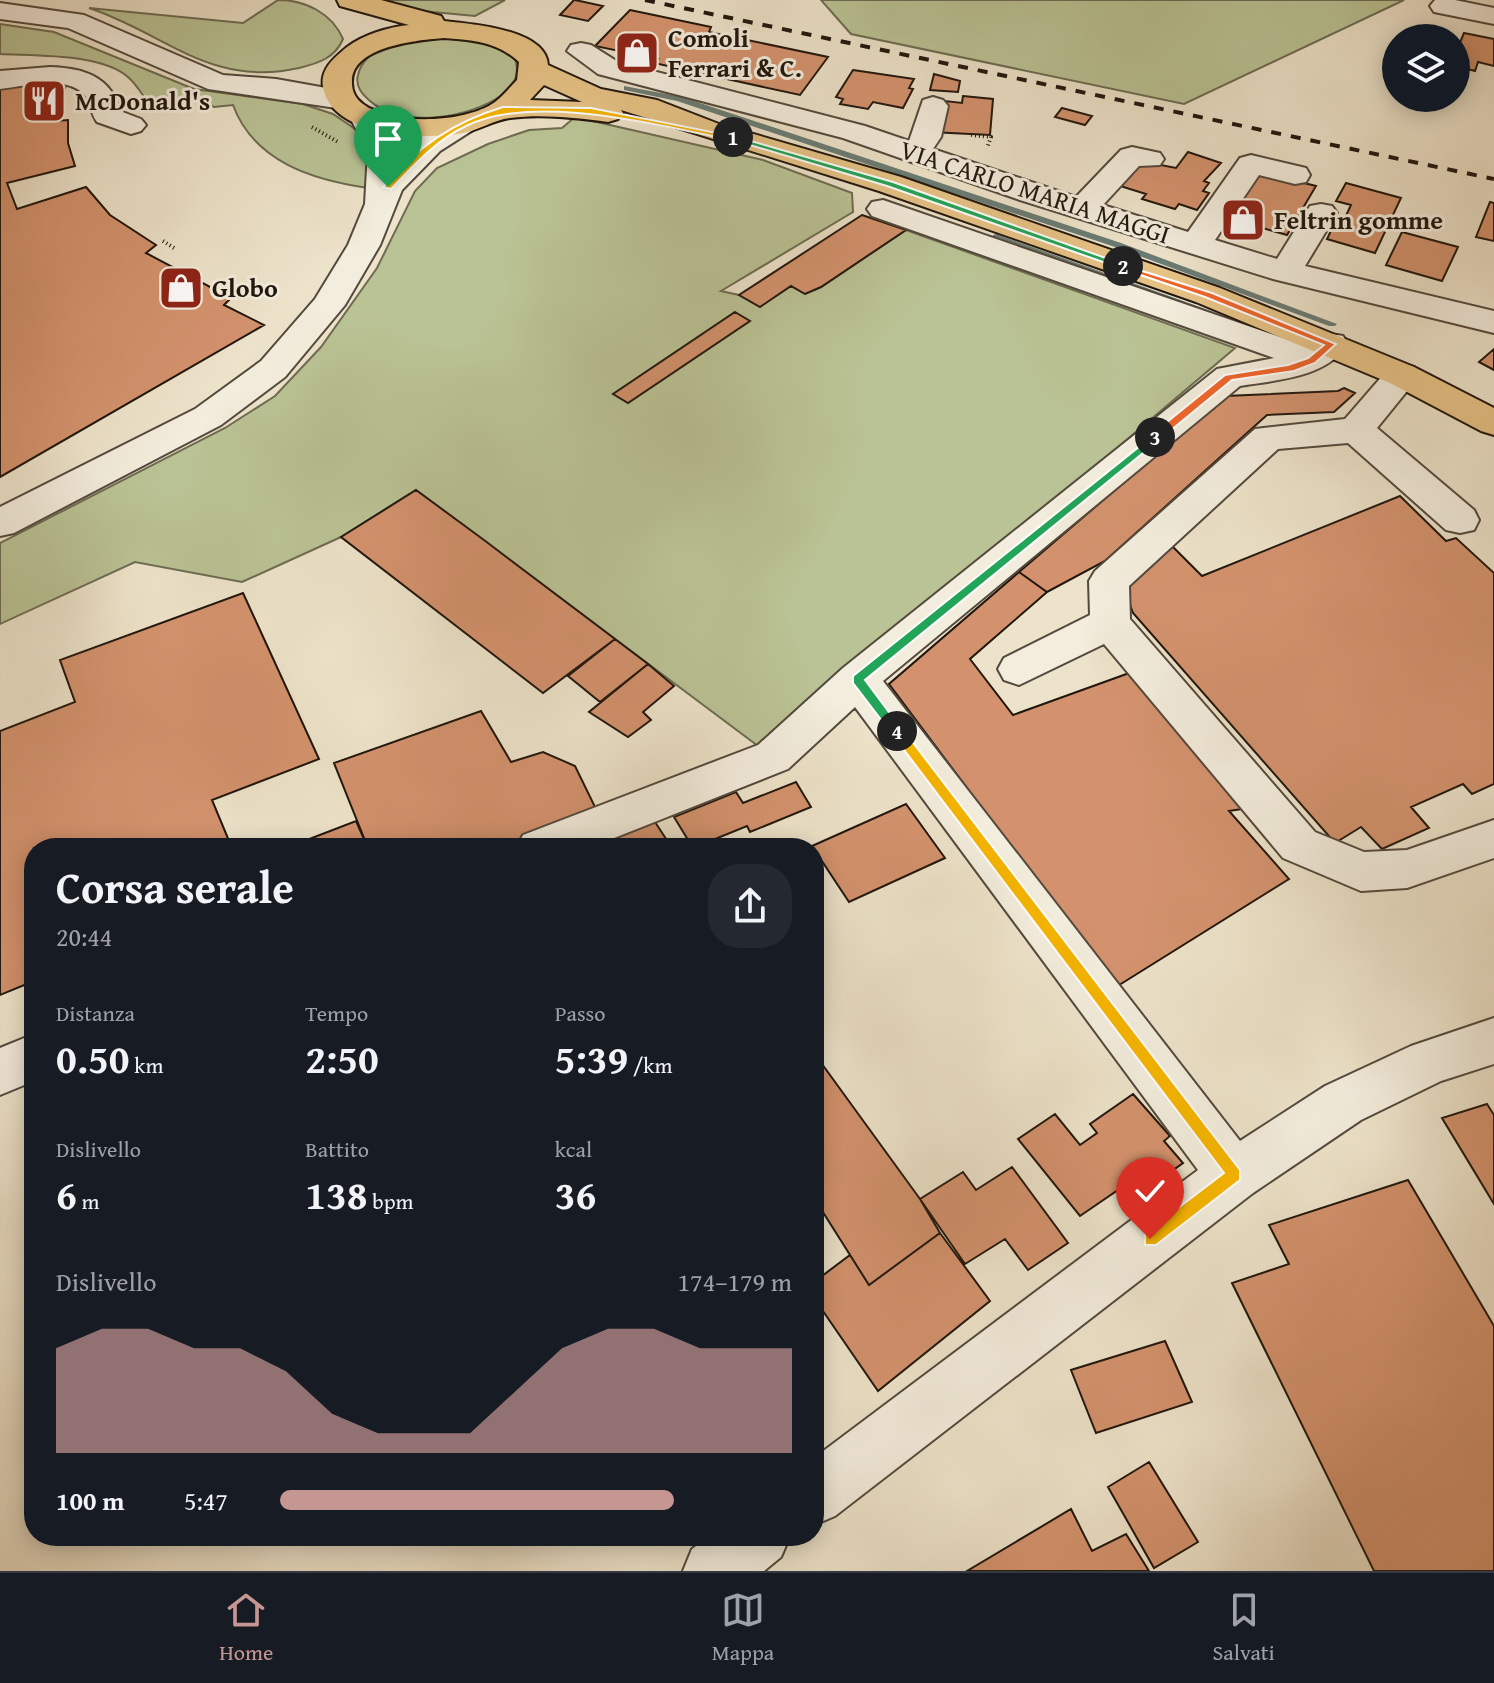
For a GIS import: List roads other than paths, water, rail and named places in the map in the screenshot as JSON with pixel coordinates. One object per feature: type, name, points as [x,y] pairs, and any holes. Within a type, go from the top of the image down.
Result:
[{"type":"main road","points":[[338,3],[438,24],[488,28],[524,45],[534,57],[537,71],[532,85],[503,110]]},
{"type":"main road","points":[[338,3],[355,52]]},
{"type":"main road","points":[[438,24],[411,27],[355,52],[337,74],[337,87],[354,108],[393,125],[463,124],[503,110],[591,111],[708,130]]},
{"type":"main road","points":[[537,71],[593,96],[647,106],[708,130],[890,184],[1208,295],[1322,352],[1402,375],[1494,423]]},
{"type":"street","points":[[1444,6],[1494,16]]},
{"type":"street","points":[[0,11],[74,21],[218,83],[276,88],[354,108],[383,151],[381,205]]},
{"type":"street","name":"VIA CARLO MARIA MAGGI","points":[[581,51],[608,68],[741,101],[916,153],[1285,272],[1494,322]]},
{"type":"street","points":[[193,73],[281,77],[355,52]]},
{"type":"street","points":[[0,80],[47,76],[88,82],[99,88],[105,99],[107,116],[131,125]]},
{"type":"street","points":[[916,153],[926,137],[933,106]]},
{"type":"street","points":[[0,523],[208,417],[273,369],[328,305],[364,245],[388,187],[429,145],[463,124]]},
{"type":"street","points":[[1083,208],[1132,156],[1149,159]]},
{"type":"street","points":[[1195,245],[1251,164],[1295,175]]},
{"type":"street","points":[[883,209],[1322,352]]},
{"type":"street","points":[[1285,272],[1321,213]]},
{"type":"street","points":[[565,838],[773,757],[858,679],[1229,377],[1290,368],[1322,352]]},
{"type":"street","points":[[1402,375],[1356,430],[1268,438],[1109,581],[1110,623],[1299,845],[1361,872],[1407,869],[1494,839]]},
{"type":"street","points":[[1356,430],[1460,520]]},
{"type":"street","points":[[1019,669],[1110,623]]},
{"type":"street","points":[[858,679],[1234,1175]]},
{"type":"street","points":[[824,1487],[1234,1175],[1343,1103],[1429,1062],[1494,1041]]},
{"type":"street","points":[[0,1072],[24,1061]]},
{"type":"street","points":[[714,1571],[747,1546]]},
{"type":"waterway","points":[[627,88],[679,99],[1118,245],[1332,324]]},
{"type":"waterway","points":[[996,237],[1236,323]]},
{"type":"railway","points":[[645,0],[1494,179]]},
{"type":"place","name":"Comoli Ferrari & C.","points":[[637,53]]},
{"type":"place","name":"McDonald's","points":[[44,101]]},
{"type":"place","name":"Feltrin gomme","points":[[1243,220]]},
{"type":"place","name":"Globo","points":[[181,288]]}]
